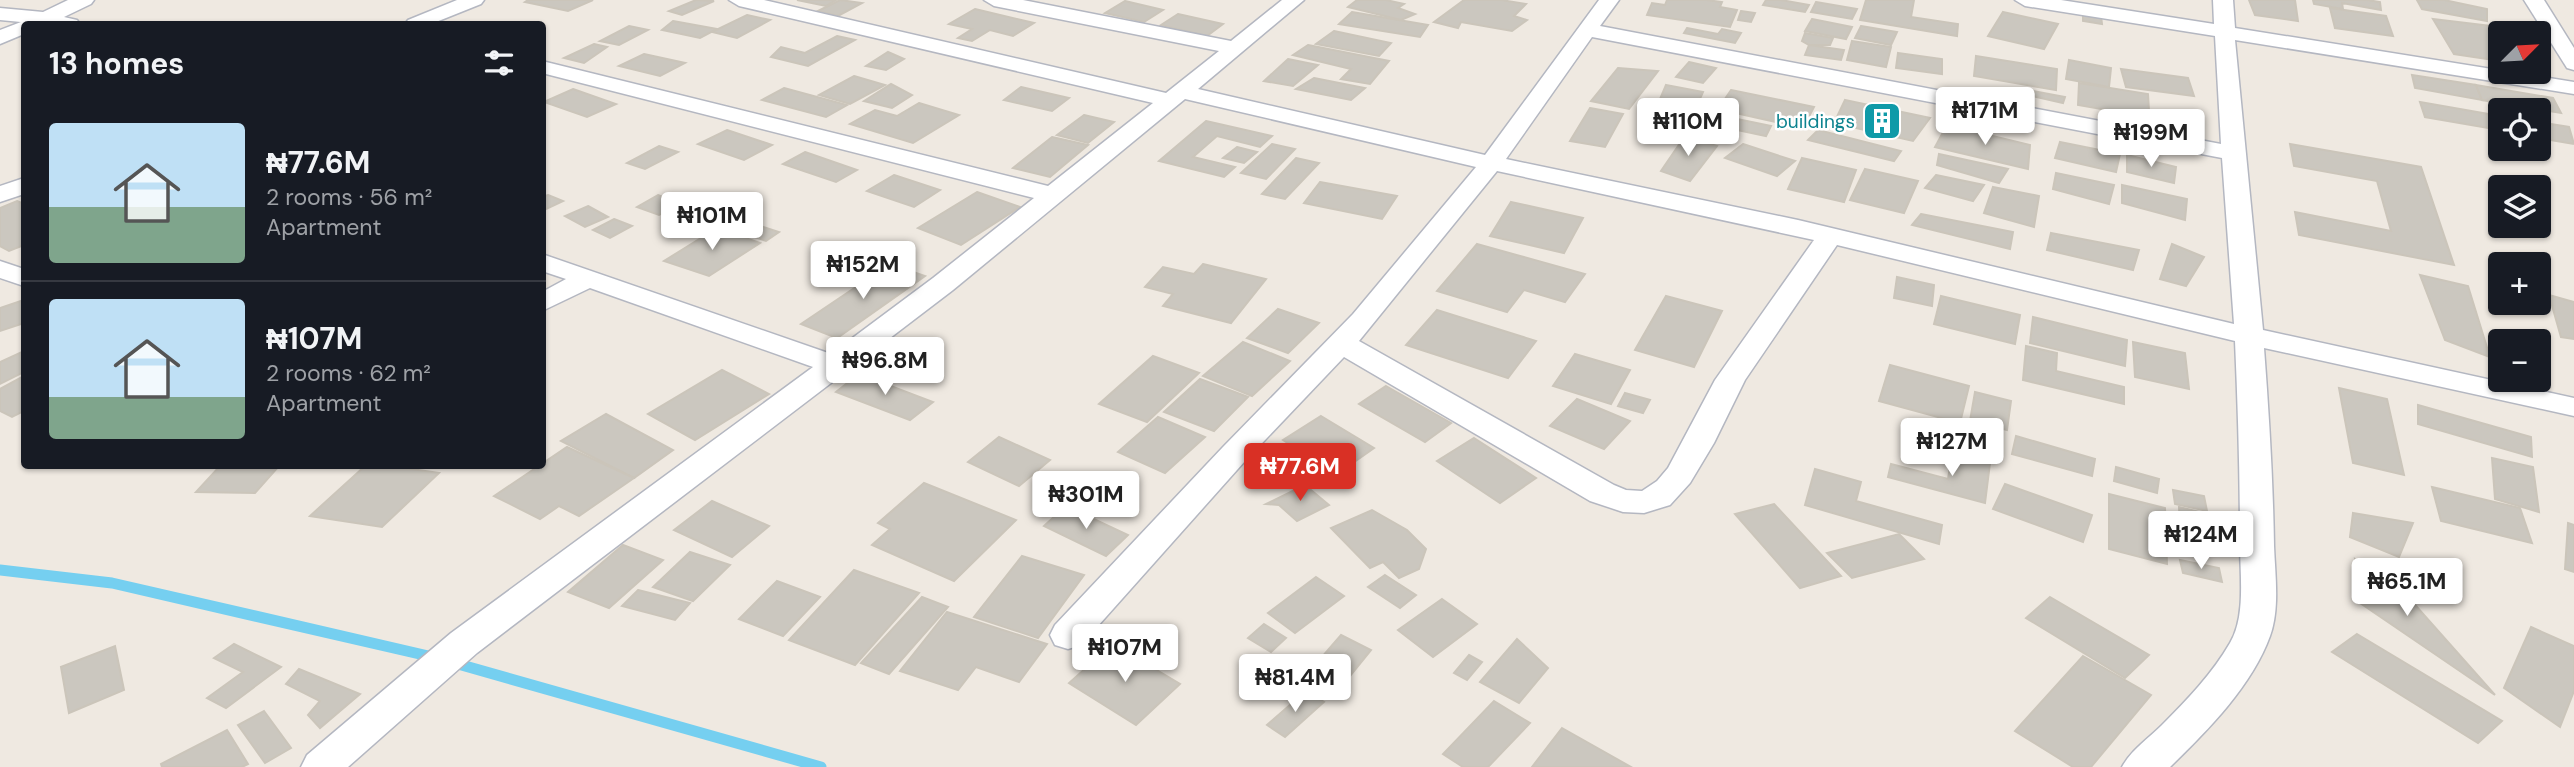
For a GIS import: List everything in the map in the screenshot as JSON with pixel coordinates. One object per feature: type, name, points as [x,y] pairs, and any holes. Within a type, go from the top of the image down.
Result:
[{"type":"street","points":[[0,14],[38,21],[85,0]]},
{"type":"street","points":[[422,21],[474,0]]},
{"type":"street","points":[[738,0],[1830,236],[2249,336],[2574,407]]},
{"type":"street","points":[[994,0],[1236,48]]},
{"type":"street","points":[[321,767],[464,643],[836,365],[1053,195],[1294,0]]},
{"type":"street","points":[[1068,635],[1234,454],[1363,320],[1491,163],[1609,0]]},
{"type":"street","points":[[2025,0],[2574,88]]},
{"type":"street","points":[[2142,767],[2161,753],[2227,677],[2253,637],[2257,500],[2249,336],[2223,0]]},
{"type":"street","points":[[2533,0],[2574,65]]},
{"type":"street","points":[[0,38],[21,28]]},
{"type":"street","points":[[1587,30],[2234,153]]},
{"type":"street","points":[[546,68],[1053,195]]},
{"type":"street","points":[[0,195],[21,186]]},
{"type":"street","points":[[1341,344],[1602,493],[1624,502],[1641,503],[1658,497],[1677,478],[1730,382],[1830,236]]},
{"type":"street","points":[[546,263],[836,365]]},
{"type":"street","points":[[0,269],[21,277]]},
{"type":"street","points":[[546,301],[588,278]]},
{"type":"building","points":[[593,0],[568,11],[525,2]]},
{"type":"building","points":[[696,0],[714,1],[682,15],[669,11]]},
{"type":"building","points":[[797,0],[836,0],[826,6]]},
{"type":"building","points":[[840,0],[862,3],[838,16],[818,11]]},
{"type":"building","points":[[1357,0],[1386,0],[1404,4],[1398,8],[1415,14],[1401,20],[1348,7]]},
{"type":"building","points":[[1464,0],[1501,0],[1526,4],[1514,16],[1527,20],[1512,31],[1461,22],[1458,28],[1434,22]]},
{"type":"building","points":[[1667,0],[1722,2],[1720,7],[1737,10],[1730,27],[1647,15],[1652,3],[1665,5]]},
{"type":"building","points":[[1766,0],[1809,5],[1805,12],[1763,5]]},
{"type":"building","points":[[1866,0],[1914,0],[1911,17],[1958,24],[1957,36],[1860,20]]},
{"type":"building","points":[[2249,0],[2295,0],[2298,21],[2255,15]]},
{"type":"building","points":[[2313,0],[2367,0],[2380,2],[2381,10],[2342,3],[2343,9],[2314,4]]},
{"type":"building","points":[[2417,0],[2444,0],[2487,9],[2487,21],[2422,9]]},
{"type":"building","points":[[1125,1],[1163,10],[1144,22],[1105,13]]},
{"type":"building","points":[[1816,2],[1857,9],[1852,19],[1811,12]]},
{"type":"building","points":[[2330,8],[2386,16],[2393,36],[2335,28]]},
{"type":"building","points":[[975,9],[1034,23],[1013,36],[990,30],[972,41],[958,38],[972,29],[949,24]]},
{"type":"building","points":[[1741,11],[1755,13],[1751,22],[1738,20]]},
{"type":"building","points":[[1352,12],[1428,25],[1420,37],[1339,24]]},
{"type":"building","points":[[2003,12],[2058,24],[2044,49],[1988,36]]},
{"type":"building","points":[[1178,14],[1223,24],[1207,36],[1161,25]]},
{"type":"building","points":[[2083,14],[2101,16],[2102,24],[2083,21]]},
{"type":"building","points":[[747,15],[770,20],[737,38],[712,32]]},
{"type":"building","points":[[1812,19],[1852,27],[1846,39],[1805,31]]},
{"type":"building","points":[[2433,19],[2488,26],[2488,59],[2454,54]]},
{"type":"building","points":[[673,21],[717,29],[700,38],[662,30]]},
{"type":"building","points":[[629,26],[648,30],[619,45],[600,41]]},
{"type":"building","points":[[1861,26],[1897,32],[1891,45],[1855,38]]},
{"type":"building","points":[[1687,28],[1718,34],[1722,29],[1741,33],[1735,43],[1684,33]]},
{"type":"building","points":[[1334,31],[1391,43],[1379,56],[1316,44]]},
{"type":"building","points":[[1805,33],[1833,38],[1830,45],[1809,45],[1802,41]]},
{"type":"building","points":[[837,36],[855,40],[808,66],[771,57],[781,47],[805,53]]},
{"type":"building","points":[[1852,41],[1891,47],[1886,67],[1847,60]]},
{"type":"building","points":[[594,44],[607,47],[584,63],[564,58]]},
{"type":"building","points":[[1308,45],[1389,61],[1370,84],[1341,79],[1351,69],[1293,55]]},
{"type":"building","points":[[1809,45],[1844,50],[1841,60],[1805,55]]},
{"type":"building","points":[[888,52],[904,59],[886,70],[866,66]]},
{"type":"building","points":[[1898,53],[1942,59],[1942,74],[1896,68]]},
{"type":"building","points":[[644,54],[685,63],[660,76],[619,66]]},
{"type":"building","points":[[1976,56],[2057,69],[2056,90],[1974,76]]},
{"type":"building","points":[[1288,59],[1318,65],[1293,86],[1264,81]]},
{"type":"building","points":[[2069,60],[2111,68],[2109,87],[2066,79]]},
{"type":"building","points":[[1689,62],[1716,68],[1703,83],[1676,77]]},
{"type":"building","points":[[1618,68],[1658,71],[1629,109],[1591,101]]},
{"type":"building","points":[[2121,69],[2188,78],[2194,96],[2126,87]]},
{"type":"building","points":[[2412,75],[2476,85],[2482,100],[2415,88]]},
{"type":"building","points":[[854,76],[885,85],[850,104],[819,95]]},
{"type":"building","points":[[1314,78],[1365,88],[1351,100],[1296,89]]},
{"type":"building","points":[[2079,83],[2148,94],[2149,111],[2182,117],[2182,123],[2078,105]]},
{"type":"building","points":[[891,84],[912,95],[892,108],[864,101]]},
{"type":"building","points":[[1666,85],[1703,92],[1692,117],[1655,111]]},
{"type":"building","points":[[2476,85],[2553,98],[2561,113],[2551,111],[2551,98],[2482,100]]},
{"type":"building","points":[[1021,87],[1069,98],[1052,111],[1004,100]]},
{"type":"building","points":[[784,88],[847,105],[826,117],[762,100]]},
{"type":"building","points":[[573,89],[616,104],[587,117],[546,101]]},
{"type":"building","points":[[1731,90],[1814,107],[1803,128],[1718,109]]},
{"type":"building","points":[[2033,91],[2065,97],[2063,103],[2032,96]]},
{"type":"building","name":"buildings","points":[[1845,100],[1930,118],[1913,141],[1834,123]]},
{"type":"building","points":[[2420,102],[2488,114],[2488,128],[2425,117]]},
{"type":"building","points":[[919,103],[959,115],[913,143],[850,124],[875,110],[897,116]]},
{"type":"building","points":[[1590,108],[1623,114],[1605,147],[1570,141]]},
{"type":"building","points":[[1708,113],[1771,126],[1766,136],[1695,121]]},
{"type":"building","points":[[1084,115],[1114,122],[1088,143],[1057,135]]},
{"type":"building","points":[[1206,121],[1272,136],[1260,147],[1217,136],[1193,157],[1235,167],[1224,177],[1159,161]]},
{"type":"building","points":[[2551,124],[2569,127],[2574,144],[2551,140]]},
{"type":"building","points":[[1947,125],[2030,145],[2028,169],[1935,147]]},
{"type":"building","points":[[727,130],[772,145],[744,160],[698,144]]},
{"type":"building","name":"buildings","points":[[1818,130],[1901,151],[1894,161],[1808,140]]},
{"type":"building","points":[[1685,136],[1717,146],[1690,181],[1661,171]]},
{"type":"building","points":[[1052,137],[1088,145],[1050,177],[1013,168]]},
{"type":"building","points":[[2060,142],[2120,154],[2116,172],[2055,158]]},
{"type":"building","points":[[1272,144],[1295,149],[1266,179],[1241,173]]},
{"type":"building","points":[[1743,144],[1795,161],[1777,176],[1725,158]]},
{"type":"building","points":[[2290,144],[2421,167],[2454,265],[2299,235],[2295,212],[2391,231],[2377,181],[2294,166]]},
{"type":"building","points":[[659,146],[678,152],[645,169],[627,163]]},
{"type":"building","points":[[1237,147],[1257,152],[1244,163],[1223,158]]},
{"type":"building","points":[[805,152],[857,170],[836,182],[783,164]]},
{"type":"building","points":[[1939,154],[2008,169],[1999,183],[1937,165]]},
{"type":"building","points":[[2127,155],[2176,167],[2174,183],[2127,172]]},
{"type":"building","points":[[1296,158],[1319,163],[1285,199],[1262,194]]},
{"type":"building","points":[[1802,158],[1856,170],[1844,202],[1788,189]]},
{"type":"building","name":"buildings","points":[[1865,169],[1918,181],[1904,213],[1850,200]]},
{"type":"building","points":[[2056,173],[2114,185],[2109,204],[2053,189]]},
{"type":"building","points":[[894,175],[940,190],[914,207],[867,191]]},
{"type":"building","points":[[1936,175],[1984,185],[1973,201],[1925,188]]},
{"type":"building","points":[[1320,182],[1397,196],[1382,219],[1304,203]]},
{"type":"building","points":[[2122,185],[2187,199],[2185,220],[2122,203]]},
{"type":"building","points":[[1993,187],[2039,196],[2034,227],[1984,213]]},
{"type":"building","points":[[977,192],[1020,207],[961,245],[918,228]]},
{"type":"building","points":[[548,195],[563,201],[546,209]]},
{"type":"building","points":[[658,195],[680,204],[659,215],[637,207]]},
{"type":"building","points":[[17,201],[21,203],[21,246],[9,251],[0,246],[0,208]]},
{"type":"building","points":[[1511,202],[1583,218],[1564,253],[1490,236]]},
{"type":"building","points":[[588,206],[608,217],[585,227],[565,216]]},
{"type":"building","points":[[1921,214],[2013,232],[2010,249],[1912,225]]},
{"type":"building","points":[[614,219],[632,226],[610,238],[593,230]]},
{"type":"building","points":[[744,221],[779,232],[766,241],[734,230]]},
{"type":"building","points":[[717,228],[760,243],[709,276],[664,261]]},
{"type":"building","points":[[2051,233],[2139,250],[2133,270],[2047,250]]},
{"type":"building","points":[[1477,244],[1585,274],[1565,302],[1524,290],[1507,312],[1437,291]]},
{"type":"building","points":[[2172,244],[2204,257],[2186,286],[2160,279]]},
{"type":"building","points":[[890,264],[925,276],[837,338],[801,324]]},
{"type":"building","points":[[1203,264],[1266,279],[1231,323],[1163,306],[1173,294],[1145,287],[1163,267],[1194,274]]},
{"type":"building","points":[[2420,275],[2468,286],[2488,356],[2445,340]]},
{"type":"building","points":[[1897,277],[1934,285],[1932,306],[1894,298]]},
{"type":"building","points":[[1666,296],[1722,311],[1694,367],[1635,350]]},
{"type":"building","points":[[1941,296],[2020,315],[2015,344],[1934,324]]},
{"type":"building","points":[[2551,296],[2574,302],[2574,339],[2561,337]]},
{"type":"building","points":[[21,301],[21,324],[0,331],[0,308]]},
{"type":"building","points":[[1278,309],[1319,323],[1288,353],[1247,338]]},
{"type":"building","points":[[1437,310],[1536,341],[1508,378],[1406,345]]},
{"type":"building","points":[[2033,317],[2127,340],[2125,366],[2030,343]]},
{"type":"building","points":[[1243,342],[1290,361],[1252,396],[1203,376]]},
{"type":"building","points":[[2133,342],[2185,353],[2189,389],[2135,377]]},
{"type":"building","points":[[2026,346],[2057,353],[2056,371],[2124,387],[2124,404],[2023,380]]},
{"type":"building","points":[[21,352],[21,374],[0,384],[0,362]]},
{"type":"building","points":[[1575,354],[1630,370],[1611,404],[1553,386]]},
{"type":"building","points":[[1153,356],[1199,373],[1147,422],[1099,404]]},
{"type":"building","points":[[1890,365],[1969,386],[1960,423],[1879,401]]},
{"type":"building","points":[[722,370],[769,394],[695,440],[648,414]]},
{"type":"building","points":[[859,374],[933,402],[910,420],[836,392]]},
{"type":"building","points":[[21,378],[21,412],[12,417],[0,411],[0,389]]},
{"type":"building","points":[[1200,379],[1248,397],[1214,431],[1164,412]]},
{"type":"building","points":[[1386,386],[1451,423],[1425,442],[1359,404]]},
{"type":"building","points":[[2339,388],[2387,399],[2404,475],[2353,463]]},
{"type":"building","points":[[1975,392],[2011,401],[2007,430],[1970,421]]},
{"type":"building","points":[[1625,393],[1650,400],[1643,413],[1618,406]]},
{"type":"building","points":[[1577,399],[1630,421],[1604,449],[1550,426]]},
{"type":"building","points":[[2418,405],[2531,437],[2532,457],[2418,424]]},
{"type":"building","points":[[606,414],[673,450],[634,478],[561,441]]},
{"type":"building","points":[[1321,416],[1374,448],[1337,474],[1283,440]]},
{"type":"building","points":[[1158,417],[1205,437],[1165,473],[1118,452]]},
{"type":"building","points":[[2016,436],[2095,459],[2092,476],[2012,454]]},
{"type":"building","points":[[999,437],[1050,460],[1019,486],[968,462]]},
{"type":"building","points":[[1474,438],[1536,478],[1500,503],[1437,461]]},
{"type":"building","points":[[567,447],[634,478],[579,516],[559,506],[540,519],[494,496],[534,469],[546,469],[546,461]]},
{"type":"building","points":[[1952,453],[1990,463],[1985,503],[1888,477],[1891,464],[1948,479]]},
{"type":"building","points":[[2492,458],[2533,467],[2539,512],[2495,499]]},
{"type":"building","points":[[2116,467],[2159,479],[2157,493],[2114,481]]},
{"type":"building","points":[[217,469],[276,469],[255,493],[196,492]]},
{"type":"building","points":[[362,469],[412,469],[439,473],[382,527],[310,516]]},
{"type":"building","points":[[1815,469],[1861,482],[1856,501],[1942,525],[1939,544],[1805,505]]},
{"type":"building","points":[[924,483],[1016,520],[954,581],[872,545],[890,529],[878,523]]},
{"type":"building","points":[[2005,484],[2092,515],[2083,542],[1993,509]]},
{"type":"building","points":[[1305,485],[1329,505],[1297,521],[1279,505],[1266,504]]},
{"type":"building","points":[[2432,487],[2520,508],[2532,543],[2441,521]]},
{"type":"building","points":[[2173,490],[2204,496],[2207,511],[2175,504]]},
{"type":"building","points":[[2109,494],[2165,508],[2167,564],[2109,549]]},
{"type":"building","points":[[712,501],[769,526],[732,557],[674,530]]},
{"type":"building","points":[[1774,504],[1841,576],[1800,588],[1735,514]]},
{"type":"building","points":[[1066,506],[1128,535],[1106,556],[1044,526]]},
{"type":"building","points":[[2179,507],[2221,517],[2223,536],[2180,526]]},
{"type":"building","points":[[1372,510],[1407,530],[1426,549],[1419,569],[1399,578],[1383,562],[1370,568],[1331,528]]},
{"type":"building","points":[[2353,513],[2413,523],[2399,557],[2350,537]]},
{"type":"building","points":[[2568,523],[2574,525],[2574,572],[2565,569]]},
{"type":"building","points":[[1899,534],[1924,559],[1852,578],[1827,553]]},
{"type":"building","points":[[623,545],[663,560],[609,608],[568,592]]},
{"type":"building","points":[[690,552],[730,565],[693,601],[653,587]]},
{"type":"building","points":[[1022,556],[1084,575],[1038,638],[974,617]]},
{"type":"building","points":[[2355,559],[2401,589],[2495,695],[2360,603]]},
{"type":"building","points":[[2180,560],[2219,568],[2222,582],[2183,573]]},
{"type":"building","points":[[854,570],[919,593],[855,665],[789,640]]},
{"type":"building","points":[[1385,575],[1416,595],[1400,608],[1368,587]]},
{"type":"building","points":[[1316,577],[1344,596],[1295,633],[1268,613]]},
{"type":"building","points":[[777,581],[820,597],[783,636],[739,619]]},
{"type":"building","points":[[638,590],[690,603],[675,620],[622,606]]},
{"type":"building","points":[[922,597],[948,607],[889,674],[861,663]]},
{"type":"building","points":[[2050,597],[2149,655],[2125,678],[2026,618]]},
{"type":"building","points":[[1442,599],[1477,624],[1433,657],[1398,630]]},
{"type":"building","points":[[947,612],[1047,644],[1019,682],[976,667],[958,690],[900,671]]},
{"type":"building","points":[[1264,624],[1286,638],[1271,652],[1248,638]]},
{"type":"building","points":[[2531,627],[2574,646],[2574,691],[2560,727],[2504,688]]},
{"type":"building","points":[[2357,634],[2502,721],[2478,743],[2332,652]]},
{"type":"building","points":[[1341,635],[1371,650],[1333,697],[1302,680]]},
{"type":"building","points":[[1517,639],[1548,668],[1519,703],[1480,682]]},
{"type":"building","points":[[234,644],[281,667],[226,708],[207,698],[243,672],[214,658]]},
{"type":"building","points":[[1113,644],[1180,684],[1136,725],[1069,683]]},
{"type":"building","points":[[115,646],[124,690],[69,713],[61,667]]},
{"type":"building","points":[[1469,655],[1482,662],[1467,680],[1454,673]]},
{"type":"building","points":[[2083,656],[2151,695],[2091,767],[2073,767],[2015,731]]},
{"type":"building","points":[[299,669],[360,694],[320,728],[308,715],[320,701],[286,684]]},
{"type":"building","points":[[1306,691],[1324,702],[1285,737],[1267,725]]},
{"type":"building","points":[[1494,701],[1530,723],[1488,767],[1463,767],[1443,754]]},
{"type":"building","points":[[264,711],[291,748],[265,763],[238,725]]},
{"type":"building","points":[[1562,728],[1631,767],[1532,767]]},
{"type":"building","points":[[227,730],[248,764],[242,767],[162,767],[161,764]]},
{"type":"waterway","points":[[0,570],[112,583],[437,658]]},
{"type":"waterway","points":[[451,662],[821,767]]},
{"type":"place","name":"buildings","points":[[1882,121]]}]
